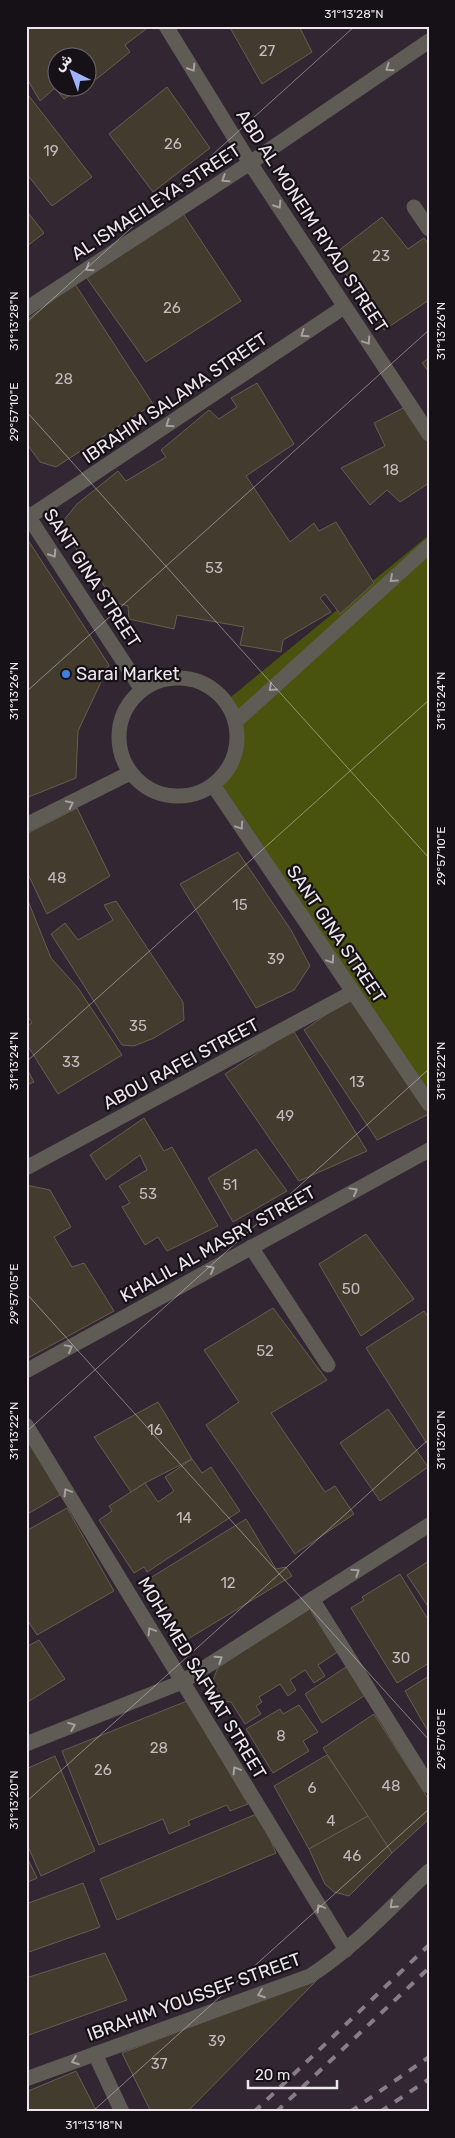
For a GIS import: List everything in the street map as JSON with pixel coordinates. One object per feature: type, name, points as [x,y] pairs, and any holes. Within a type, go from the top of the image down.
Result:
[{"type":"street","name":"ABD AL MONEIM RIYAD STREET","points":[[166,26],[250,163],[429,434]]},
{"type":"street","name":"AL ISMAEILEYA STREET","points":[[26,309],[250,163],[429,41]]},
{"type":"street","points":[[414,207],[429,229]]},
{"type":"street","name":"IBRAHIM SALAMA STREET","points":[[27,517],[344,307]]},
{"type":"street","name":"SANT GINA STREET","points":[[27,517],[142,690]]},
{"type":"street","points":[[235,722],[429,546]]},
{"type":"street","points":[[168,678],[196,680],[208,686],[220,695],[229,706],[235,722],[238,734],[230,767],[213,785],[199,793],[169,796],[154,792],[130,774],[121,755],[118,736],[125,710],[142,690],[168,678]]},
{"type":"street","points":[[26,825],[130,774]]},
{"type":"street","name":"SANT GINA STREET","points":[[213,785],[429,1104]]},
{"type":"street","name":"ABOU RAFEI STREET","points":[[26,1168],[353,992]]},
{"type":"street","name":"KHALIL AL MASRY STREET","points":[[26,1371],[429,1150]]},
{"type":"street","points":[[251,1247],[328,1365]]},
{"type":"street","name":"MOHAMED SAFWAT STREET","points":[[26,1425],[346,1950]]},
{"type":"street","points":[[26,1744],[182,1682],[429,1525]]},
{"type":"street","points":[[312,1599],[429,1786]]},
{"type":"street","name":"IBRAHIM YOUSSEF STREET","points":[[26,2079],[310,1976],[346,1950],[429,1872]]},
{"type":"street","points":[[95,2054],[122,2112]]},
{"type":"green space","points":[[429,535],[429,1104],[218,782],[232,760],[236,746],[235,729],[226,701]]},
{"type":"building","points":[[26,26],[150,26],[125,45],[130,52],[98,78],[98,48],[48,48],[48,94],[40,101],[26,77]]},
{"type":"building","points":[[229,26],[299,26],[312,52],[262,84]]},
{"type":"building","points":[[167,87],[210,148],[153,192],[109,134]]},
{"type":"building","points":[[29,96],[92,177],[52,206],[26,173],[26,99]]},
{"type":"building","points":[[26,210],[44,233],[26,247]]},
{"type":"building","points":[[182,212],[241,301],[146,362],[86,277]]},
{"type":"building","points":[[382,217],[408,249],[424,238],[429,245],[429,300],[384,330],[333,255]]},
{"type":"building","points":[[75,284],[153,404],[56,467],[40,462],[26,443],[26,320]]},
{"type":"building","points":[[429,358],[429,372],[422,363]]},
{"type":"building","points":[[257,383],[294,444],[246,476],[290,542],[314,523],[319,531],[336,522],[374,583],[340,614],[325,594],[320,598],[331,612],[283,640],[281,652],[240,645],[244,627],[177,615],[174,629],[129,619],[128,606],[117,603],[59,526],[77,504],[118,471],[126,481],[166,457],[161,450],[209,410],[219,419],[237,407],[231,398]]},
{"type":"building","points":[[409,405],[429,441],[429,483],[400,502],[387,490],[370,505],[341,468],[385,446],[374,423]]},
{"type":"building","name":"Sarai Market","points":[[26,537],[109,665],[78,731],[76,778],[26,798]]},
{"type":"building","points":[[77,808],[110,876],[47,914],[26,870],[26,834]]},
{"type":"building","points":[[238,852],[291,930],[310,966],[294,990],[256,1008],[180,884]]},
{"type":"building","points":[[26,896],[51,958],[78,988],[122,1055],[58,1094],[26,1043],[26,1026],[32,1023],[26,1014]]},
{"type":"building","points":[[116,901],[183,1002],[184,1020],[154,1038],[134,1046],[122,1045],[51,934],[65,923],[78,940],[113,920],[104,905]]},
{"type":"building","points":[[353,996],[429,1110],[429,1114],[377,1140],[304,1030]]},
{"type":"building","points":[[293,1030],[367,1151],[299,1181],[225,1074]]},
{"type":"building","points":[[26,1067],[34,1082],[26,1085]]},
{"type":"building","points":[[144,1118],[164,1151],[172,1147],[218,1226],[167,1251],[158,1237],[145,1245],[122,1207],[130,1203],[119,1186],[147,1170],[140,1155],[106,1180],[90,1155]]},
{"type":"building","points":[[256,1149],[287,1191],[233,1222],[208,1178]]},
{"type":"building","points":[[26,1185],[50,1190],[71,1227],[54,1237],[72,1267],[84,1263],[114,1311],[26,1359]]},
{"type":"building","points":[[366,1234],[414,1299],[361,1336],[319,1264]]},
{"type":"building","points":[[273,1308],[327,1380],[271,1413],[325,1492],[335,1486],[354,1514],[295,1554],[206,1425],[239,1402],[204,1350]]},
{"type":"building","points":[[424,1311],[429,1318],[429,1447],[366,1348]]},
{"type":"building","points":[[158,1402],[192,1459],[131,1492],[94,1437]]},
{"type":"building","points":[[388,1409],[428,1467],[380,1501],[340,1443]]},
{"type":"building","points":[[26,1436],[60,1495],[26,1515]]},
{"type":"building","points":[[192,1459],[202,1473],[211,1467],[240,1511],[147,1572],[144,1567],[134,1573],[99,1520],[112,1511],[109,1506],[145,1483],[158,1502],[174,1491],[165,1477]]},
{"type":"building","points":[[67,1508],[114,1591],[37,1635],[26,1618],[26,1531]]},
{"type":"building","points":[[246,1519],[276,1569],[286,1567],[292,1576],[183,1642],[168,1631],[165,1619],[142,1583]]},
{"type":"building","points":[[429,1561],[429,1608],[407,1575]]},
{"type":"building","points":[[400,1574],[429,1621],[429,1663],[397,1683],[351,1608],[364,1600],[362,1597]]},
{"type":"building","points":[[310,1607],[339,1651],[318,1665],[325,1676],[314,1683],[305,1670],[290,1680],[296,1690],[288,1696],[280,1684],[259,1697],[262,1702],[256,1706],[261,1714],[245,1724],[231,1702],[220,1701],[210,1688],[218,1667]]},
{"type":"building","points":[[39,1640],[65,1679],[26,1703],[26,1647]]},
{"type":"building","points":[[349,1665],[367,1694],[322,1723],[305,1694]]},
{"type":"building","points":[[429,1676],[429,1733],[405,1691]]},
{"type":"building","points":[[187,1701],[248,1804],[230,1811],[227,1805],[188,1821],[190,1825],[169,1834],[163,1819],[99,1845],[62,1751]]},
{"type":"building","points":[[299,1705],[318,1732],[303,1741],[309,1751],[273,1773],[246,1729],[280,1709],[283,1714]]},
{"type":"building","points":[[374,1714],[429,1800],[429,1819],[392,1853],[323,1748]]},
{"type":"building","points":[[327,1755],[368,1816],[309,1849],[274,1786]]},
{"type":"building","points":[[55,1756],[95,1851],[41,1876],[26,1842],[26,1769]]},
{"type":"building","points":[[259,1813],[276,1853],[117,1920],[100,1879]]},
{"type":"building","points":[[368,1816],[392,1853],[349,1896],[334,1892],[325,1884],[309,1849]]},
{"type":"building","points":[[26,1855],[37,1878],[26,1883]]},
{"type":"building","points":[[83,1883],[100,1927],[26,1953],[26,1904]]},
{"type":"building","points":[[105,1953],[127,2000],[26,2036],[26,1978]]},
{"type":"building","points":[[319,1978],[187,2112],[151,2112],[122,2053]]},
{"type":"building","points":[[76,2071],[97,2112],[26,2112],[26,2092]]},
{"type":"railway","points":[[254,2112],[429,1945]]},
{"type":"railway","points":[[276,2112],[429,1968]]},
{"type":"railway","points":[[350,2112],[429,2057]]},
{"type":"railway","points":[[380,2112],[429,2079]]},
{"type":"place","name":"Sarai Market","points":[[66,674]]}]
